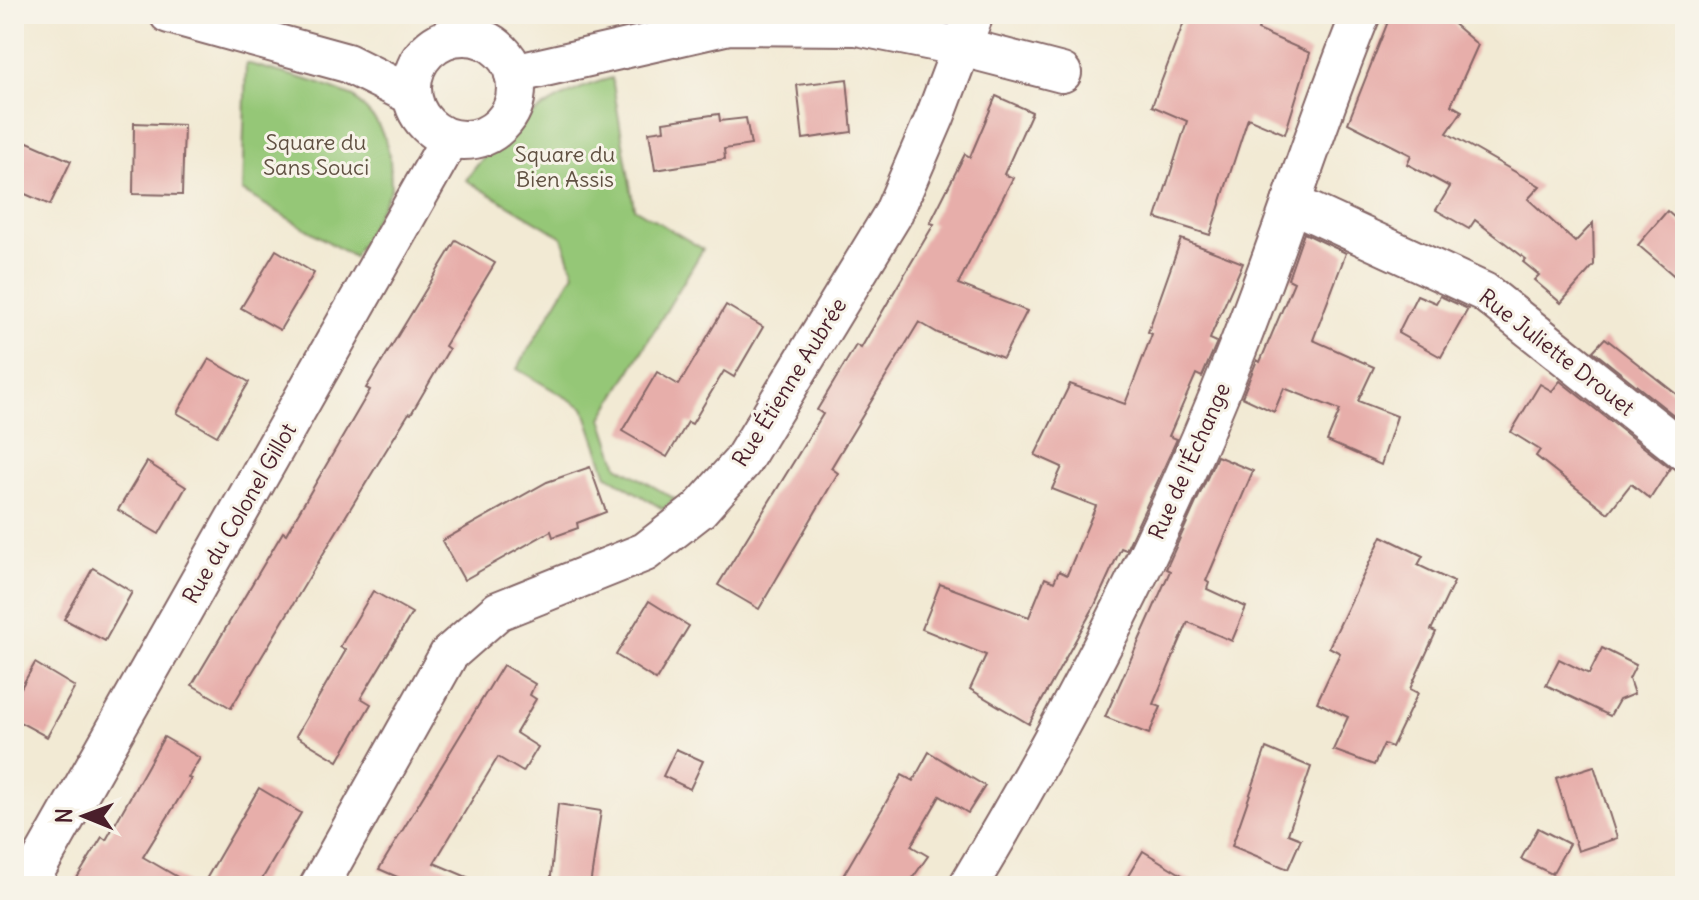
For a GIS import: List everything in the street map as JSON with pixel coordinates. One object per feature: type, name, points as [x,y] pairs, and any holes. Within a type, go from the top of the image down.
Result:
[{"type":"street","points":[[169,14],[347,63],[411,95]]},
{"type":"street","name":"Rue de l'Échange","points":[[968,886],[1030,783],[1091,672],[1179,487],[1235,357],[1361,14]]},
{"type":"street","points":[[514,74],[729,25],[968,31],[1062,73]]},
{"type":"street","points":[[490,29],[514,74],[517,92],[502,125],[487,135],[469,141],[450,139],[428,127],[417,112],[411,95],[414,71],[422,55],[436,43],[453,36],[475,36],[490,29]]},
{"type":"street","name":"Rue Étienne Aubrée","points":[[319,886],[449,654],[498,611],[645,552],[699,510],[742,462],[893,214],[968,31]]},
{"type":"street","name":"Rue du Colonel Gillot","points":[[27,886],[450,139]]},
{"type":"street","name":"Rue Juliette Drouet","points":[[1291,203],[1484,292],[1685,452]]},
{"type":"green space","name":"Square du Sans Souci","points":[[246,63],[315,82],[354,97],[376,121],[390,157],[391,189],[354,257],[242,191]]},
{"type":"green space","name":"Square du Bien Assis","points":[[612,78],[634,208],[703,249],[602,418],[618,466],[675,499],[663,509],[607,475],[584,408],[517,369],[574,273],[562,237],[466,180],[495,145],[530,116],[570,93]]},
{"type":"building","points":[[1187,14],[1242,14],[1260,23],[1258,30],[1310,53],[1285,134],[1248,118],[1210,235],[1156,218],[1187,121],[1152,106]]},
{"type":"building","points":[[1391,14],[1442,14],[1478,45],[1451,105],[1462,111],[1447,133],[1540,186],[1528,199],[1575,242],[1593,223],[1594,265],[1561,303],[1534,280],[1539,275],[1523,262],[1526,259],[1475,220],[1469,229],[1436,210],[1450,187],[1407,164],[1411,155],[1348,123]]},
{"type":"building","points":[[847,79],[852,132],[803,139],[797,85]]},
{"type":"building","points":[[996,96],[1032,112],[1004,174],[1013,178],[958,284],[1027,311],[1003,358],[938,333],[919,322],[831,468],[838,473],[759,609],[718,585],[823,414],[817,410],[856,345],[861,348],[934,224],[930,223],[965,154],[970,157]]},
{"type":"building","points":[[719,114],[720,121],[746,118],[751,145],[724,149],[725,159],[655,170],[649,132],[664,130],[663,122]]},
{"type":"building","points":[[134,123],[184,125],[182,195],[133,194]]},
{"type":"building","points":[[14,136],[71,161],[50,205],[14,189]]},
{"type":"building","points":[[1667,211],[1685,227],[1685,285],[1638,245]]},
{"type":"building","points":[[1304,233],[1346,253],[1313,340],[1374,367],[1358,401],[1397,416],[1381,465],[1327,441],[1340,410],[1284,388],[1274,412],[1242,397],[1294,282],[1288,279]]},
{"type":"building","points":[[1181,239],[1243,263],[1210,339],[1217,342],[1202,377],[1196,374],[1169,436],[1177,439],[1126,550],[1121,548],[1095,605],[1029,724],[970,689],[986,655],[922,629],[940,584],[1029,617],[1045,578],[1054,582],[1059,571],[1067,575],[1096,506],[1052,489],[1062,467],[1035,455],[1070,384],[1125,404],[1152,334],[1148,332]]},
{"type":"building","points":[[456,240],[495,263],[445,346],[449,349],[411,414],[350,509],[231,708],[192,685],[283,532],[286,534],[370,390],[366,388]]},
{"type":"building","points":[[276,250],[314,273],[280,330],[241,308]]},
{"type":"building","points":[[1417,295],[1436,303],[1440,296],[1468,309],[1441,357],[1398,333]]},
{"type":"building","points":[[726,305],[763,327],[734,377],[724,371],[692,424],[688,422],[667,457],[622,431],[657,372],[679,385]]},
{"type":"building","points":[[1605,338],[1685,401],[1685,424],[1593,351]]},
{"type":"building","points":[[209,359],[249,382],[217,436],[177,413]]},
{"type":"building","points":[[1560,381],[1670,468],[1650,499],[1631,484],[1608,513],[1536,456],[1540,450],[1511,432],[1540,384],[1552,391]]},
{"type":"building","points":[[1217,456],[1253,471],[1206,581],[1209,583],[1207,589],[1246,607],[1232,641],[1188,622],[1153,704],[1161,707],[1149,734],[1105,717]]},
{"type":"building","points":[[147,462],[186,487],[159,534],[118,510]]},
{"type":"building","points":[[590,467],[606,512],[577,523],[578,528],[553,537],[551,531],[464,580],[442,541],[547,482]]},
{"type":"building","points":[[1382,536],[1423,556],[1418,565],[1454,582],[1431,630],[1436,632],[1410,689],[1418,693],[1392,747],[1384,744],[1374,765],[1333,750],[1348,717],[1317,702],[1340,653],[1329,647]]},
{"type":"building","points":[[93,568],[132,592],[105,641],[64,619]]},
{"type":"building","points":[[373,591],[412,613],[361,698],[371,704],[338,761],[296,736],[346,650],[340,647]]},
{"type":"building","points":[[649,601],[689,626],[656,680],[616,655]]},
{"type":"building","points":[[1602,648],[1636,665],[1629,679],[1634,694],[1619,700],[1610,716],[1546,685],[1559,659],[1589,674]]},
{"type":"building","points":[[35,663],[75,687],[47,737],[14,719],[14,700]]},
{"type":"building","points":[[503,665],[535,684],[530,695],[536,699],[516,733],[538,747],[523,772],[498,757],[434,863],[488,886],[418,886],[379,869]]},
{"type":"building","points":[[164,737],[200,758],[188,778],[191,779],[143,857],[193,886],[72,886],[102,837],[106,840]]},
{"type":"building","points":[[1266,748],[1311,767],[1288,834],[1301,839],[1288,869],[1232,846]]},
{"type":"building","points":[[676,749],[703,761],[690,789],[663,776]]},
{"type":"building","points":[[929,752],[985,786],[968,813],[940,796],[911,846],[928,856],[907,886],[837,886],[902,775],[913,781]]},
{"type":"building","points":[[1594,766],[1617,838],[1578,851],[1556,778]]},
{"type":"building","points":[[259,788],[301,813],[258,886],[202,886]]},
{"type":"building","points":[[558,804],[601,811],[590,886],[550,886]]},
{"type":"building","points":[[1538,828],[1569,844],[1552,874],[1521,859]]},
{"type":"building","points":[[1143,851],[1200,886],[1122,886]]}]
